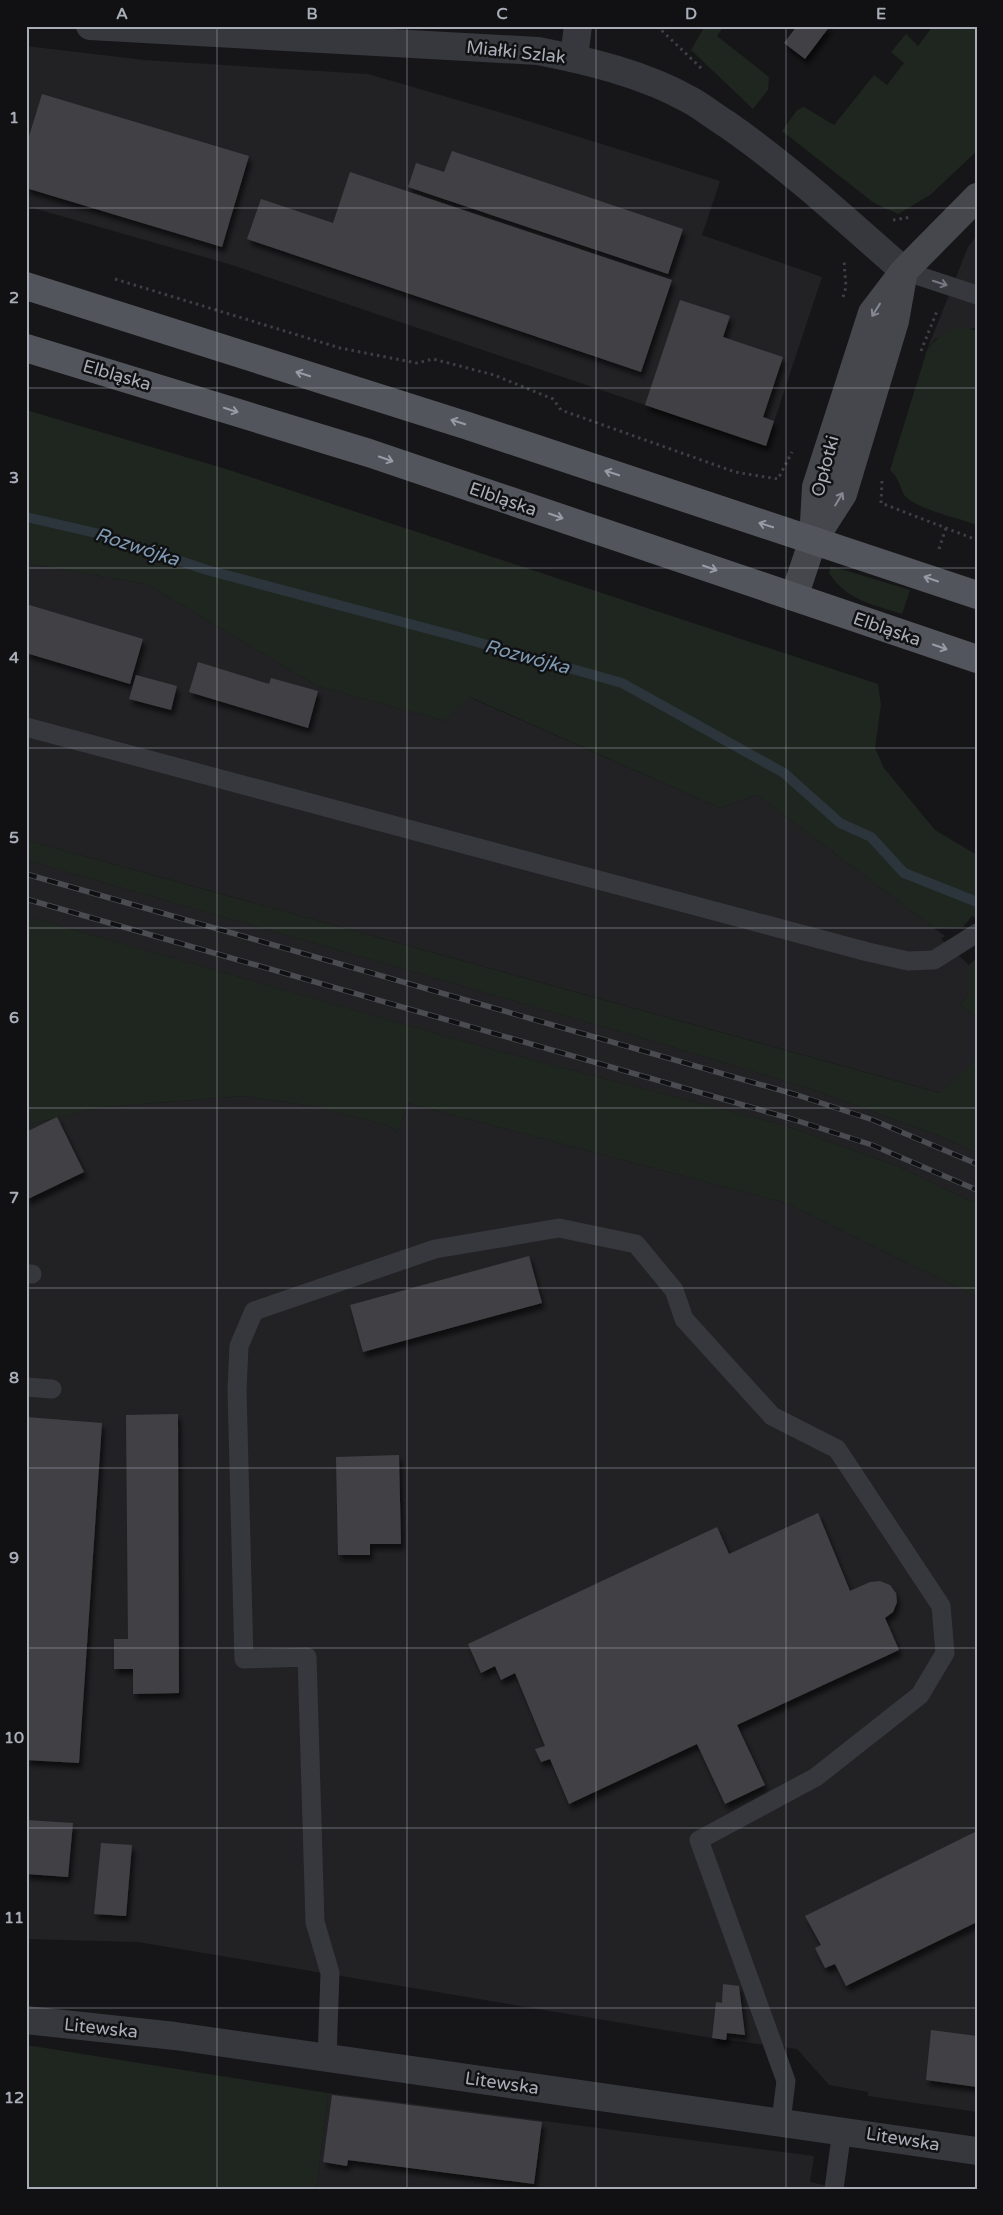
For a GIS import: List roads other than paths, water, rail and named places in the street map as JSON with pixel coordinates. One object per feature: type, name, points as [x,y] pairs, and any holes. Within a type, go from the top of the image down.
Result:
[{"type":"main road","points":[[26,286],[468,426],[977,595]]},
{"type":"main road","name":"Elbląska","points":[[26,348],[369,453],[977,659]]},
{"type":"street","name":"Miałki Szlak","points":[[90,26],[528,51],[574,58],[645,80],[691,100],[748,140],[824,200],[904,271]]},
{"type":"street","points":[[574,58],[578,26]]},
{"type":"street","name":"Opłotki","points":[[794,597],[813,540],[816,487],[872,314],[904,271],[977,197]]},
{"type":"street","name":"Litewska","points":[[26,2020],[175,2036],[977,2150]]},
{"type":"lane","points":[[904,271],[977,295]]},
{"type":"lane","points":[[26,727],[908,961],[934,960],[977,933]]},
{"type":"lane","points":[[327,2059],[330,1973],[315,1922],[307,1657],[244,1659],[236,1390],[239,1346],[254,1311],[435,1249],[559,1228],[636,1244],[674,1290],[684,1320],[772,1416],[837,1450],[940,1606],[945,1653],[920,1695],[816,1777],[699,1840],[786,2081],[781,2121]]},
{"type":"lane","points":[[26,1387],[52,1389]]},
{"type":"lane","points":[[834,2189],[842,2130]]},
{"type":"waterway","name":"Rozwójka","points":[[26,517],[100,534],[207,570],[459,637],[622,683],[784,773],[840,823],[871,837],[904,873],[977,902]]},
{"type":"railway","points":[[26,874],[797,1095],[873,1120],[977,1164]]},
{"type":"railway","points":[[26,899],[792,1119],[872,1145],[977,1190]]}]
